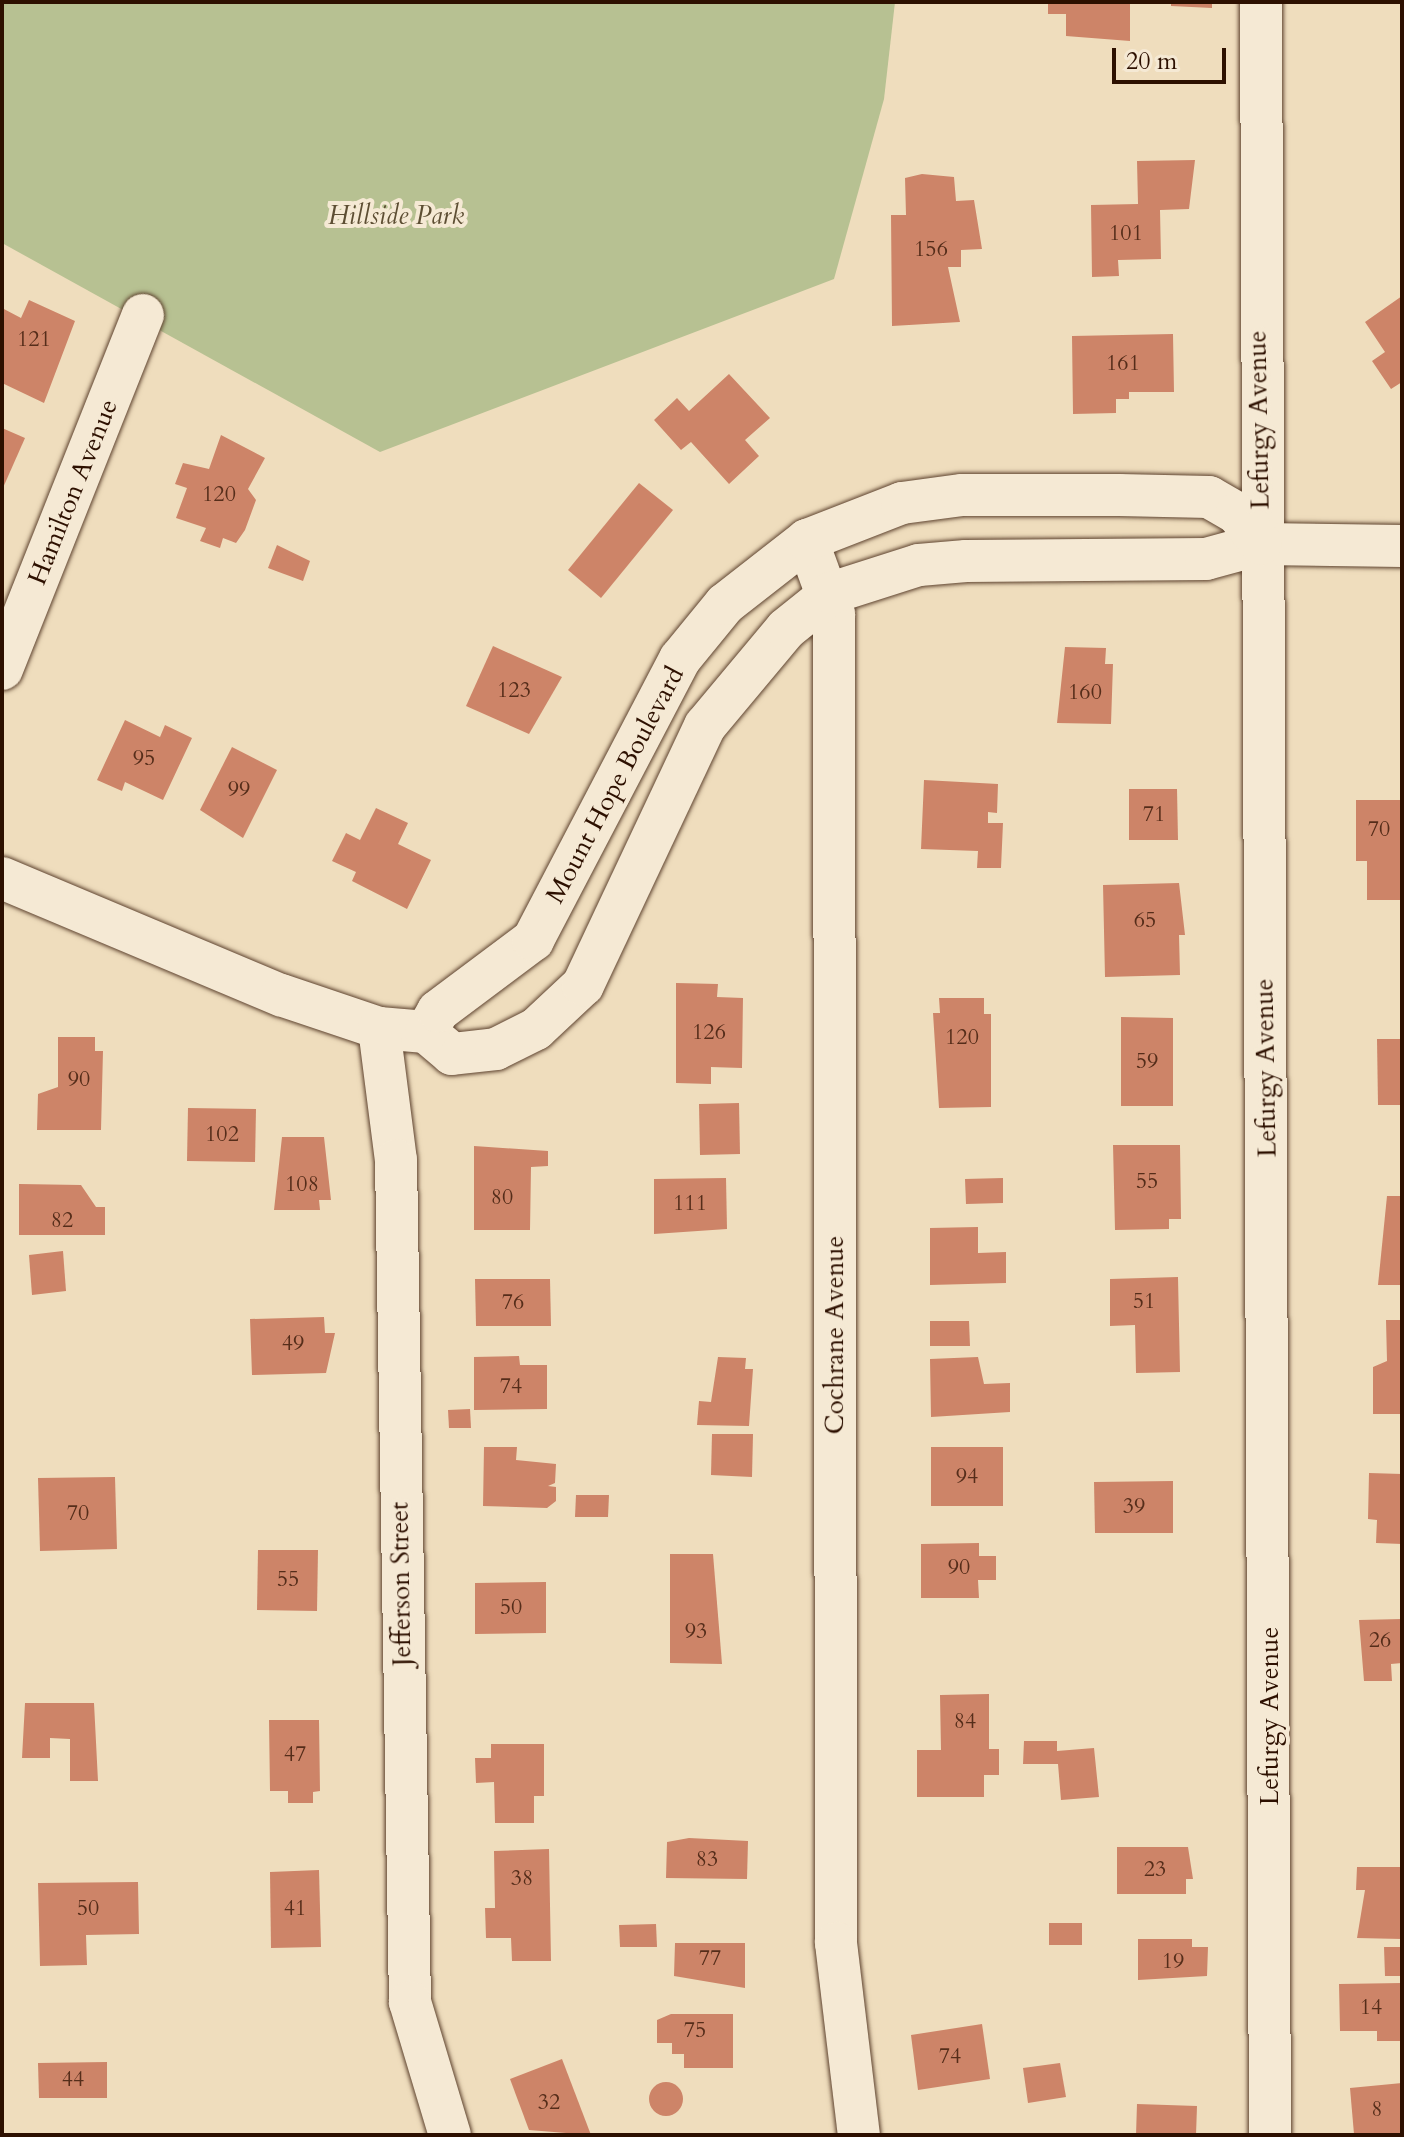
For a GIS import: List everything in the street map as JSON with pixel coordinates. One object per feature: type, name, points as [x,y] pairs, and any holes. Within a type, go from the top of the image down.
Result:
[{"type":"street","name":"Lefurgy Avenue","points":[[1261,2],[1270,2135]]},
{"type":"street","name":"Hamilton Avenue","points":[[2,669],[143,315]]},
{"type":"street","name":"Mount Hope Boulevard","points":[[426,1032],[438,1011],[533,940],[680,659],[725,604],[807,540],[902,503],[962,495],[1119,495],[1209,497],[1237,513],[1261,544]]},
{"type":"street","name":"Cochrane Avenue","points":[[807,540],[831,593],[836,1943],[859,2135]]},
{"type":"street","name":"Mount Hope Boulevard","points":[[2,878],[281,995],[379,1028],[426,1032],[452,1054],[496,1049],[570,999],[594,968],[705,726],[786,629],[831,593],[919,565],[1206,559],[1261,544],[1402,546]]},
{"type":"street","name":"Jefferson Street","points":[[379,1028],[396,1160],[410,2002],[450,2135]]},
{"type":"green space","name":"Hillside Park","points":[[2,2],[895,2],[884,99],[834,279],[380,452],[2,243]]},
{"type":"building","points":[[1048,2],[1130,2],[1130,41],[1066,36],[1066,14],[1048,14]]},
{"type":"building","points":[[1171,2],[1212,2],[1212,8],[1171,6]]},
{"type":"building","points":[[1195,160],[1189,209],[1160,210],[1161,259],[1118,260],[1119,276],[1092,277],[1091,205],[1138,204],[1137,161]]},
{"type":"building","points":[[922,174],[954,177],[956,201],[974,200],[982,249],[961,250],[961,267],[948,267],[960,322],[892,326],[891,215],[906,215],[905,178]]},
{"type":"building","points":[[1402,296],[1402,382],[1391,389],[1372,361],[1385,352],[1365,322]]},
{"type":"building","points":[[29,300],[75,321],[44,403],[2,383],[2,308],[21,318]]},
{"type":"building","points":[[1173,334],[1174,392],[1129,392],[1129,399],[1116,399],[1116,413],[1073,414],[1072,336]]},
{"type":"building","points":[[729,374],[770,418],[745,440],[759,456],[729,484],[691,442],[681,450],[654,420],[677,398],[689,411]]},
{"type":"building","points":[[2,428],[25,438],[2,490]]},
{"type":"building","points":[[221,435],[265,458],[248,489],[256,500],[245,530],[236,543],[223,538],[220,548],[200,541],[206,528],[176,518],[187,488],[175,484],[183,463],[209,469]]},
{"type":"building","points":[[639,483],[673,510],[601,598],[568,570]]},
{"type":"building","points":[[277,545],[310,561],[303,581],[268,568]]},
{"type":"building","points":[[493,646],[562,677],[529,734],[466,706]]},
{"type":"building","points":[[1065,647],[1106,648],[1105,664],[1113,664],[1111,724],[1057,723]]},
{"type":"building","points":[[125,720],[160,737],[165,725],[192,738],[163,800],[125,782],[122,791],[97,780]]},
{"type":"building","points":[[232,747],[277,770],[243,838],[200,810]]},
{"type":"building","points":[[924,780],[998,784],[997,813],[988,812],[988,823],[1003,823],[1001,868],[977,868],[978,851],[921,849]]},
{"type":"building","points":[[1129,789],[1177,789],[1178,840],[1129,840]]},
{"type":"building","points":[[1356,800],[1402,800],[1402,900],[1367,900],[1367,861],[1356,861]]},
{"type":"building","points":[[376,808],[408,823],[398,844],[431,860],[407,909],[352,881],[356,872],[332,861],[346,833],[360,840]]},
{"type":"building","points":[[1179,883],[1185,935],[1179,935],[1180,975],[1105,977],[1103,885]]},
{"type":"building","points":[[676,983],[718,984],[717,997],[743,998],[742,1068],[711,1067],[711,1084],[676,1083]]},
{"type":"building","points":[[939,998],[984,998],[984,1014],[991,1014],[991,1107],[939,1108],[933,1013],[940,1013]]},
{"type":"building","points":[[1121,1017],[1173,1018],[1173,1106],[1121,1106]]},
{"type":"building","points":[[58,1037],[95,1037],[95,1051],[103,1051],[101,1130],[37,1130],[38,1094],[58,1087]]},
{"type":"building","points":[[1377,1039],[1402,1039],[1402,1105],[1378,1105]]},
{"type":"building","points":[[739,1103],[740,1154],[700,1155],[699,1104]]},
{"type":"building","points":[[188,1108],[256,1109],[255,1162],[187,1161]]},
{"type":"building","points":[[282,1137],[324,1137],[331,1200],[319,1200],[320,1210],[274,1210]]},
{"type":"building","points":[[1113,1145],[1180,1145],[1181,1219],[1169,1219],[1169,1229],[1115,1230]]},
{"type":"building","points":[[474,1146],[548,1151],[548,1166],[531,1167],[530,1230],[474,1230]]},
{"type":"building","points":[[726,1178],[727,1229],[654,1234],[654,1179]]},
{"type":"building","points":[[1003,1178],[1003,1203],[966,1204],[965,1179]]},
{"type":"building","points":[[19,1184],[81,1185],[96,1207],[105,1207],[105,1235],[19,1235]]},
{"type":"building","points":[[1387,1196],[1402,1196],[1402,1285],[1378,1285]]},
{"type":"building","points":[[978,1227],[978,1253],[1006,1252],[1006,1283],[930,1285],[930,1228]]},
{"type":"building","points":[[63,1251],[66,1291],[32,1295],[29,1255]]},
{"type":"building","points":[[1178,1277],[1180,1372],[1136,1373],[1135,1325],[1110,1326],[1110,1279]]},
{"type":"building","points":[[475,1279],[550,1279],[551,1326],[476,1326]]},
{"type":"building","points":[[324,1317],[325,1333],[335,1333],[326,1373],[252,1375],[250,1319]]},
{"type":"building","points":[[1386,1320],[1402,1320],[1402,1414],[1373,1414],[1373,1367],[1387,1361]]},
{"type":"building","points":[[930,1321],[969,1321],[970,1346],[930,1346]]},
{"type":"building","points":[[519,1356],[520,1365],[547,1365],[547,1409],[474,1410],[474,1357]]},
{"type":"building","points":[[718,1357],[746,1358],[745,1369],[753,1369],[749,1426],[697,1425],[699,1401],[711,1402]]},
{"type":"building","points":[[978,1357],[984,1384],[1010,1383],[1010,1412],[931,1417],[930,1359]]},
{"type":"building","points":[[470,1409],[471,1428],[449,1428],[448,1410]]},
{"type":"building","points":[[712,1434],[753,1434],[752,1477],[711,1475]]},
{"type":"building","points":[[484,1447],[517,1447],[516,1460],[556,1464],[555,1483],[548,1486],[556,1487],[556,1501],[547,1508],[483,1506]]},
{"type":"building","points":[[931,1447],[1003,1447],[1003,1506],[931,1506]]},
{"type":"building","points":[[1369,1473],[1402,1474],[1402,1544],[1376,1543],[1377,1520],[1368,1519]]},
{"type":"building","points":[[115,1477],[117,1549],[40,1551],[38,1478]]},
{"type":"building","points":[[1173,1481],[1173,1533],[1095,1533],[1094,1482]]},
{"type":"building","points":[[576,1495],[609,1495],[608,1517],[575,1517]]},
{"type":"building","points":[[979,1543],[979,1556],[996,1556],[996,1580],[978,1580],[979,1598],[921,1598],[921,1544]]},
{"type":"building","points":[[258,1550],[318,1550],[317,1611],[257,1610]]},
{"type":"building","points":[[670,1554],[713,1554],[722,1664],[670,1663]]},
{"type":"building","points":[[546,1582],[546,1633],[475,1634],[475,1583]]},
{"type":"building","points":[[1402,1619],[1402,1663],[1391,1664],[1392,1681],[1364,1681],[1359,1620]]},
{"type":"building","points":[[989,1694],[989,1749],[999,1749],[999,1775],[984,1775],[984,1797],[917,1797],[917,1750],[941,1750],[940,1695]]},
{"type":"building","points":[[25,1703],[94,1703],[98,1781],[70,1781],[70,1739],[50,1738],[50,1758],[22,1758]]},
{"type":"building","points":[[269,1720],[319,1720],[320,1791],[313,1792],[313,1803],[288,1803],[288,1791],[270,1791]]},
{"type":"building","points":[[1024,1741],[1057,1741],[1057,1751],[1094,1748],[1099,1797],[1061,1800],[1058,1764],[1023,1764]]},
{"type":"building","points":[[491,1744],[544,1744],[544,1796],[534,1796],[534,1823],[495,1823],[494,1782],[476,1783],[475,1758],[491,1758]]},
{"type":"building","points":[[689,1838],[748,1841],[747,1879],[666,1878],[667,1842]]},
{"type":"building","points":[[1117,1847],[1188,1847],[1193,1879],[1186,1879],[1186,1894],[1117,1894]]},
{"type":"building","points":[[549,1849],[551,1961],[512,1961],[511,1938],[486,1938],[485,1908],[495,1908],[494,1851]]},
{"type":"building","points":[[1357,1867],[1402,1867],[1402,1939],[1357,1938],[1365,1890],[1356,1890]]},
{"type":"building","points":[[319,1870],[321,1947],[271,1948],[270,1872]]},
{"type":"building","points":[[138,1882],[139,1934],[86,1935],[87,1965],[40,1966],[38,1883]]},
{"type":"building","points":[[1049,1923],[1082,1923],[1082,1945],[1049,1945]]},
{"type":"building","points":[[656,1924],[657,1947],[620,1947],[619,1925]]},
{"type":"building","points":[[1138,1939],[1192,1939],[1192,1947],[1208,1947],[1207,1976],[1138,1980]]},
{"type":"building","points":[[675,1943],[745,1943],[745,1988],[674,1976]]},
{"type":"building","points":[[1384,1947],[1402,1947],[1402,1976],[1385,1976]]},
{"type":"building","points":[[1402,1983],[1402,2041],[1377,2041],[1377,2031],[1340,2031],[1339,1984]]},
{"type":"building","points":[[671,2014],[733,2014],[733,2068],[684,2068],[684,2054],[672,2054],[672,2043],[657,2043],[657,2020]]},
{"type":"building","points":[[982,2024],[990,2079],[918,2090],[911,2035]]},
{"type":"building","points":[[562,2059],[591,2135],[529,2130],[510,2079]]},
{"type":"building","points":[[107,2062],[107,2098],[39,2098],[38,2063]]},
{"type":"building","points":[[1060,2063],[1066,2097],[1028,2103],[1023,2068]]},
{"type":"building","points":[[666,2082],[678,2087],[683,2099],[678,2111],[666,2116],[654,2111],[649,2099],[654,2087]]},
{"type":"building","points":[[1402,2083],[1402,2135],[1354,2134],[1350,2088]]},
{"type":"building","points":[[1137,2104],[1197,2106],[1196,2135],[1136,2135]]}]
